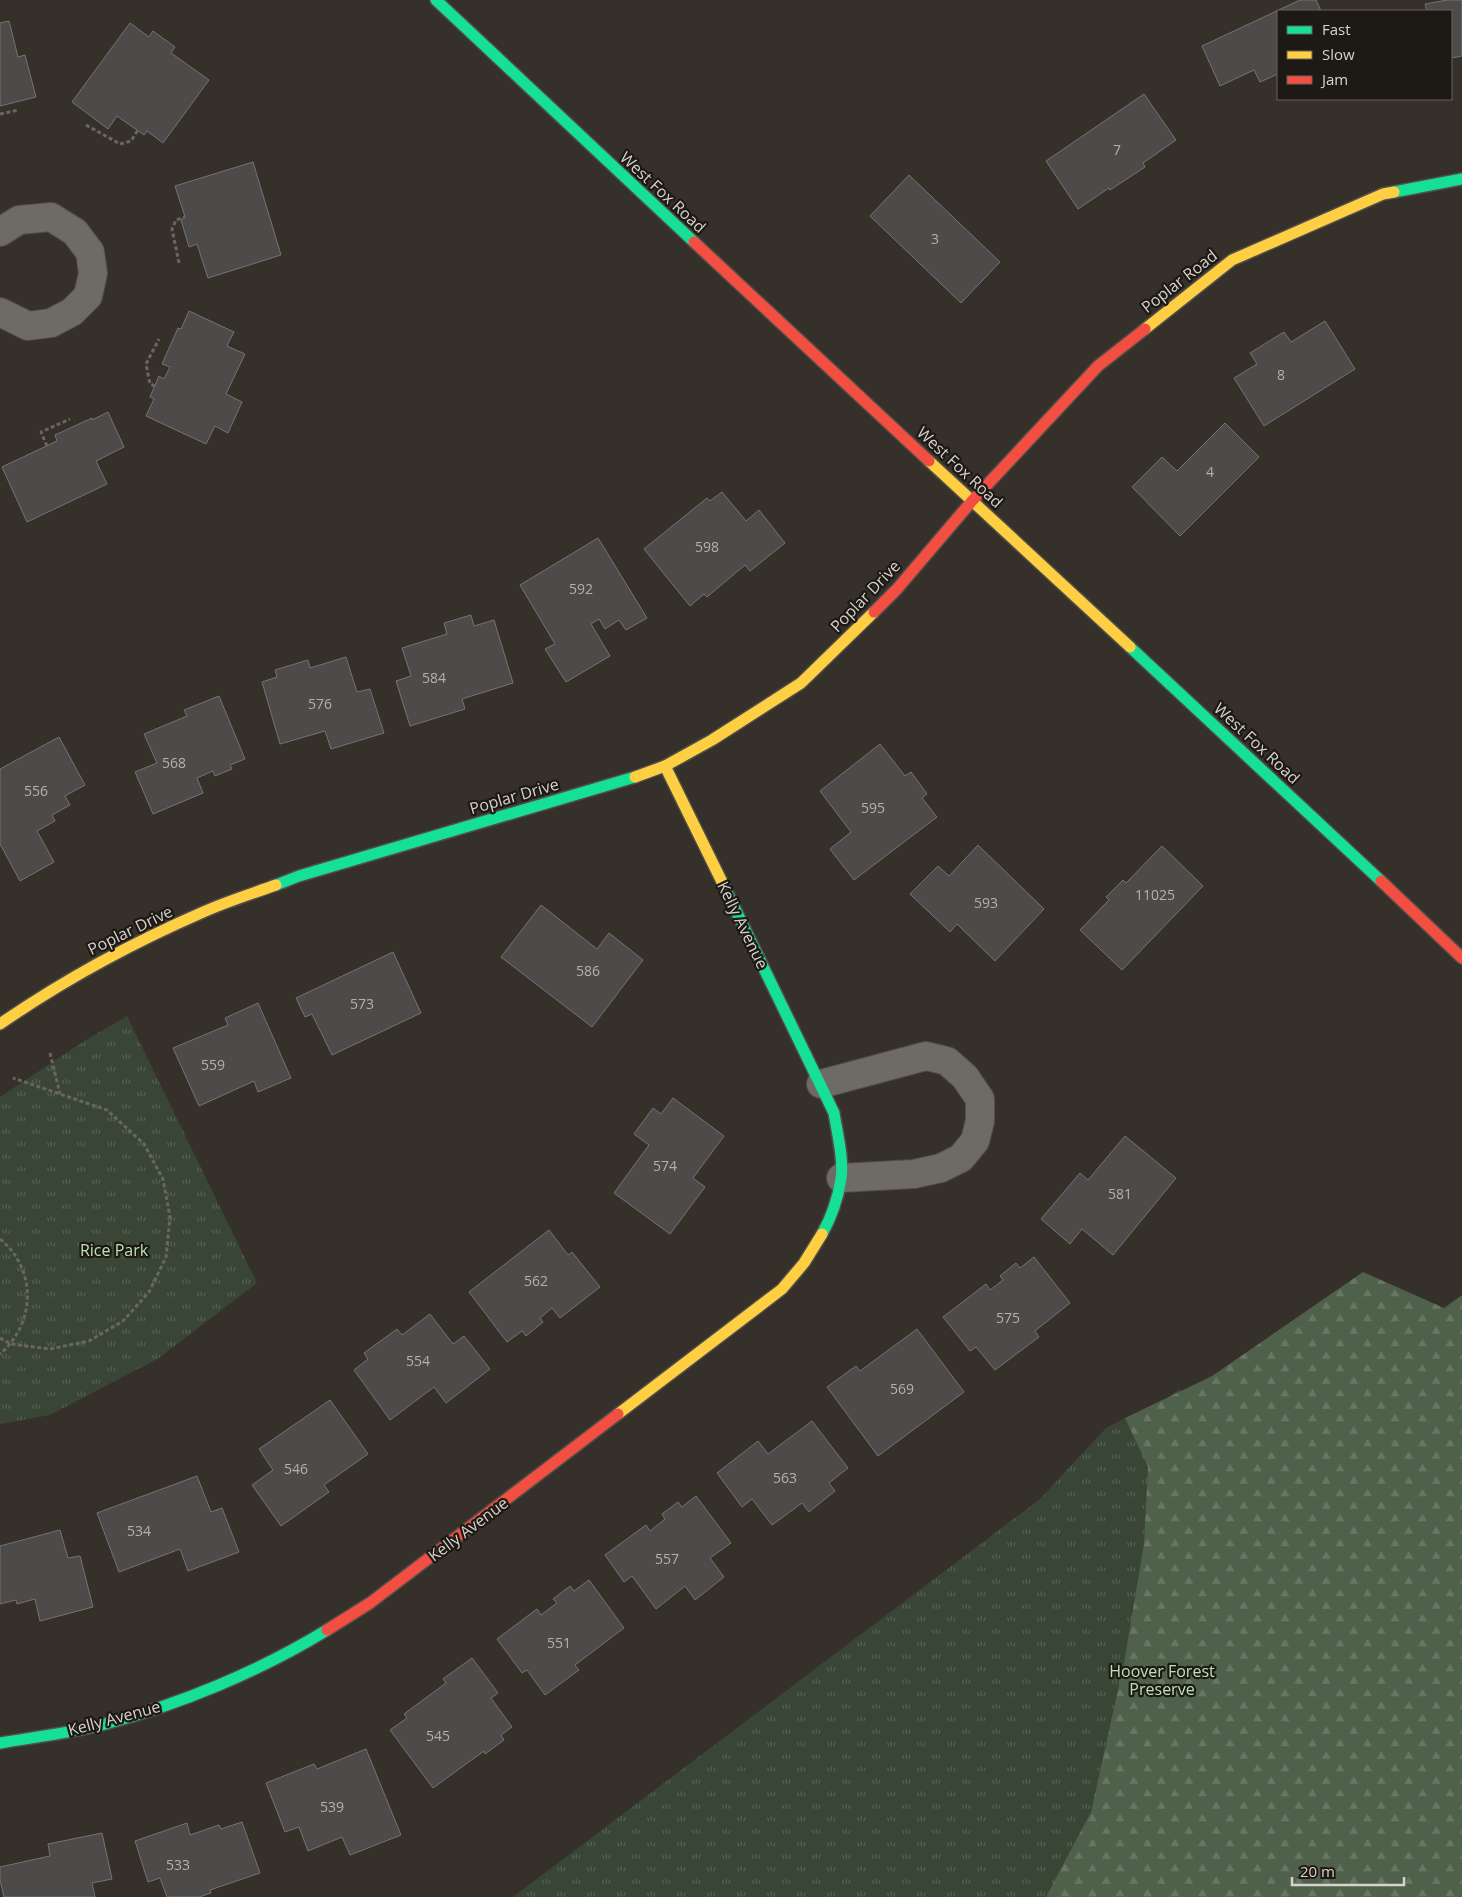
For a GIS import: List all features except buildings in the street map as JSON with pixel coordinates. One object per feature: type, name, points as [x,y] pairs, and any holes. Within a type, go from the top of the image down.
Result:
[{"type":"street","name":"West Fox Road","points":[[436,0],[1462,958]]},
{"type":"street","name":"Poplar Road","points":[[972,501],[1098,366],[1232,260],[1383,194],[1462,179]]},
{"type":"street","points":[[0,232],[19,220],[51,217],[75,232],[90,252],[93,273],[88,296],[72,312],[51,323],[28,326],[0,312]]},
{"type":"street","name":"Poplar Drive","points":[[0,1024],[32,1002],[98,964],[201,913],[299,876],[625,781],[665,766],[712,740],[801,683],[897,589],[972,501]]},
{"type":"street","name":"Kelly Avenue","points":[[0,1743],[105,1724],[174,1702],[244,1674],[307,1642],[370,1602],[782,1289],[804,1263],[828,1222],[841,1178],[834,1113],[822,1084],[665,766]]},
{"type":"street","points":[[822,1084],[926,1056],[947,1061],[966,1077],[980,1099],[980,1120],[975,1140],[961,1158],[941,1168],[914,1174],[841,1178]]},
{"type":"path","points":[[0,114],[19,110]]},
{"type":"path","points":[[86,125],[120,144],[131,140],[138,130]]},
{"type":"path","points":[[178,263],[172,229],[176,220],[185,217]]},
{"type":"path","points":[[155,386],[150,384],[146,364],[159,339]]},
{"type":"path","points":[[47,446],[41,432],[70,419]]},
{"type":"path","points":[[50,1053],[60,1094]]},
{"type":"path","points":[[0,1338],[11,1344],[50,1349],[88,1341],[123,1321],[149,1292],[166,1256],[170,1218],[163,1179],[144,1144],[106,1110],[13,1078]]},
{"type":"path","points":[[0,1239],[10,1247],[24,1270],[28,1296],[24,1322],[11,1344],[0,1354]]},
{"type":"green space","name":"Rice Park","points":[[127,1016],[257,1283],[159,1358],[50,1415],[0,1424],[0,1097],[86,1040]]},
{"type":"green space","points":[[1363,1272],[1444,1308],[1462,1295],[1462,1897],[1046,1897],[1091,1812],[1124,1663],[1144,1544],[1148,1467],[1125,1418],[1212,1376]]},
{"type":"green space","name":"Hoover Forest Preserve","points":[[1179,1389],[1461,1671],[1462,1897],[513,1897],[1040,1499],[1106,1428],[1125,1418],[1130,1428]]},
{"type":"traffic: fast","points":[[436,0],[694,242]]},
{"type":"traffic: fast","points":[[1394,192],[1462,179]]},
{"type":"traffic: fast","points":[[1130,647],[1381,881]]},
{"type":"traffic: fast","points":[[276,885],[299,876],[635,777]]},
{"type":"traffic: fast","points":[[724,886],[834,1113],[842,1171],[834,1208],[822,1234]]},
{"type":"traffic: fast","points":[[0,1743],[92,1727],[162,1707],[219,1685],[275,1659],[327,1630]]},
{"type":"traffic: slow","points":[[1145,329],[1232,260],[1383,194],[1394,192]]},
{"type":"traffic: slow","points":[[929,461],[1130,647]]},
{"type":"traffic: slow","points":[[635,777],[665,766],[712,740],[801,683],[874,612]]},
{"type":"traffic: slow","points":[[665,766],[724,886]]},
{"type":"traffic: slow","points":[[0,1024],[72,978],[149,937],[210,909],[276,885]]},
{"type":"traffic: slow","points":[[618,1414],[782,1289],[804,1263],[822,1234]]},
{"type":"traffic: jam","points":[[694,242],[929,461]]},
{"type":"traffic: jam","points":[[874,612],[897,589],[972,501],[1098,366],[1145,329]]},
{"type":"traffic: jam","points":[[1381,881],[1462,958]]},
{"type":"traffic: jam","points":[[327,1630],[370,1603],[618,1414]]}]
